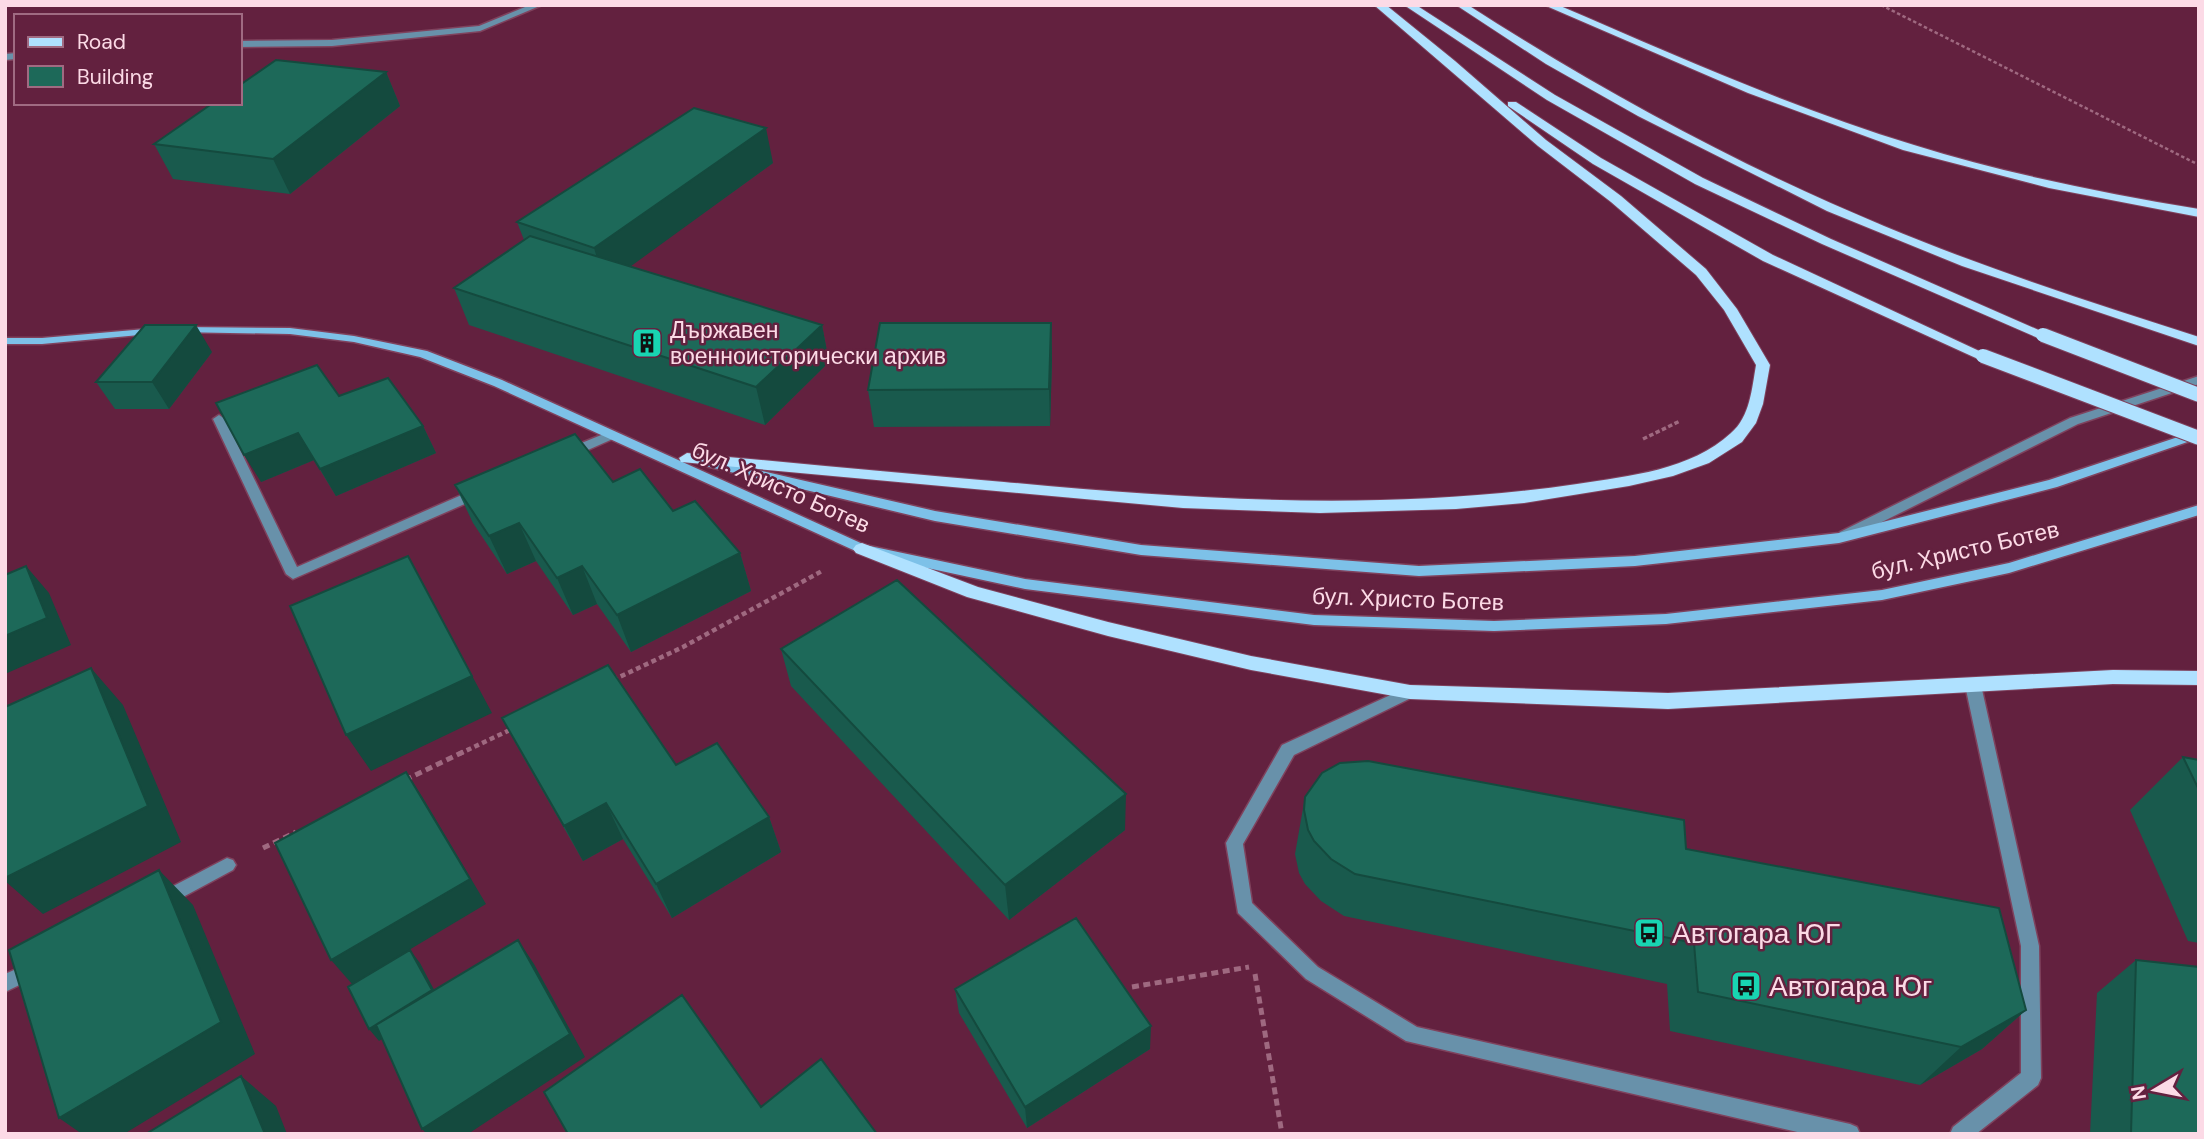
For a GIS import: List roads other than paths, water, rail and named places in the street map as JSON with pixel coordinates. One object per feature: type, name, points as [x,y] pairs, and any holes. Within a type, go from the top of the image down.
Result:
[{"type":"main road","points":[[687,458],[1202,505],[1411,506],[1535,497],[1642,479],[1698,463],[1738,437],[1756,406],[1763,365],[1730,309],[1701,272],[1616,199],[1542,143],[1451,63],[1379,5]]},
{"type":"main road","points":[[1409,5],[1490,61],[1608,131],[1700,181],[1804,231],[2043,335],[2199,395]]},
{"type":"main road","points":[[1461,5],[1642,115],[1833,209],[1967,263],[2199,342]]},
{"type":"main road","points":[[1549,5],[1825,118],[1935,155],[2099,195],[2199,213]]},
{"type":"main road","points":[[1451,63],[1597,162],[1768,258],[1983,356],[2199,436]]},
{"type":"main road","name":"бул. Христо Ботев","points":[[5,341],[42,341],[126,332],[206,329],[290,331],[354,339],[423,354],[498,383],[862,549],[1025,584],[1314,620],[1494,626],[1666,619],[1882,595],[2009,568],[2199,510]]},
{"type":"main road","name":"бул. Христо Ботев","points":[[5,350],[42,341]]},
{"type":"main road","name":"бул. Христо Ботев","points":[[632,445],[935,516],[1141,550],[1419,571],[1635,561],[1839,538],[2052,484],[2199,436]]},
{"type":"main road","points":[[862,549],[973,592],[1108,629],[1251,663],[1410,692],[1668,701],[2113,677],[2199,678]]},
{"type":"lane","points":[[242,44],[332,43],[480,28],[538,5]]},
{"type":"lane","points":[[1839,538],[2074,421],[2199,380]]},
{"type":"lane","points":[[219,419],[293,574],[496,485]]},
{"type":"lane","points":[[560,457],[611,435]]},
{"type":"lane","points":[[1960,1134],[2031,1079],[2029,946],[1973,685]]},
{"type":"lane","points":[[1410,692],[1288,750],[1234,843],[1244,907],[1312,973],[1413,1035],[1850,1134]]},
{"type":"lane","points":[[153,905],[227,865]]},
{"type":"lane","points":[[5,984],[42,964]]},
{"type":"place","name":"Държавен военноисторически архив","points":[[647,343]]},
{"type":"place","name":"Автогара ЮГ","points":[[1649,933]]},
{"type":"place","name":"Автогара Юг","points":[[1746,986]]}]
